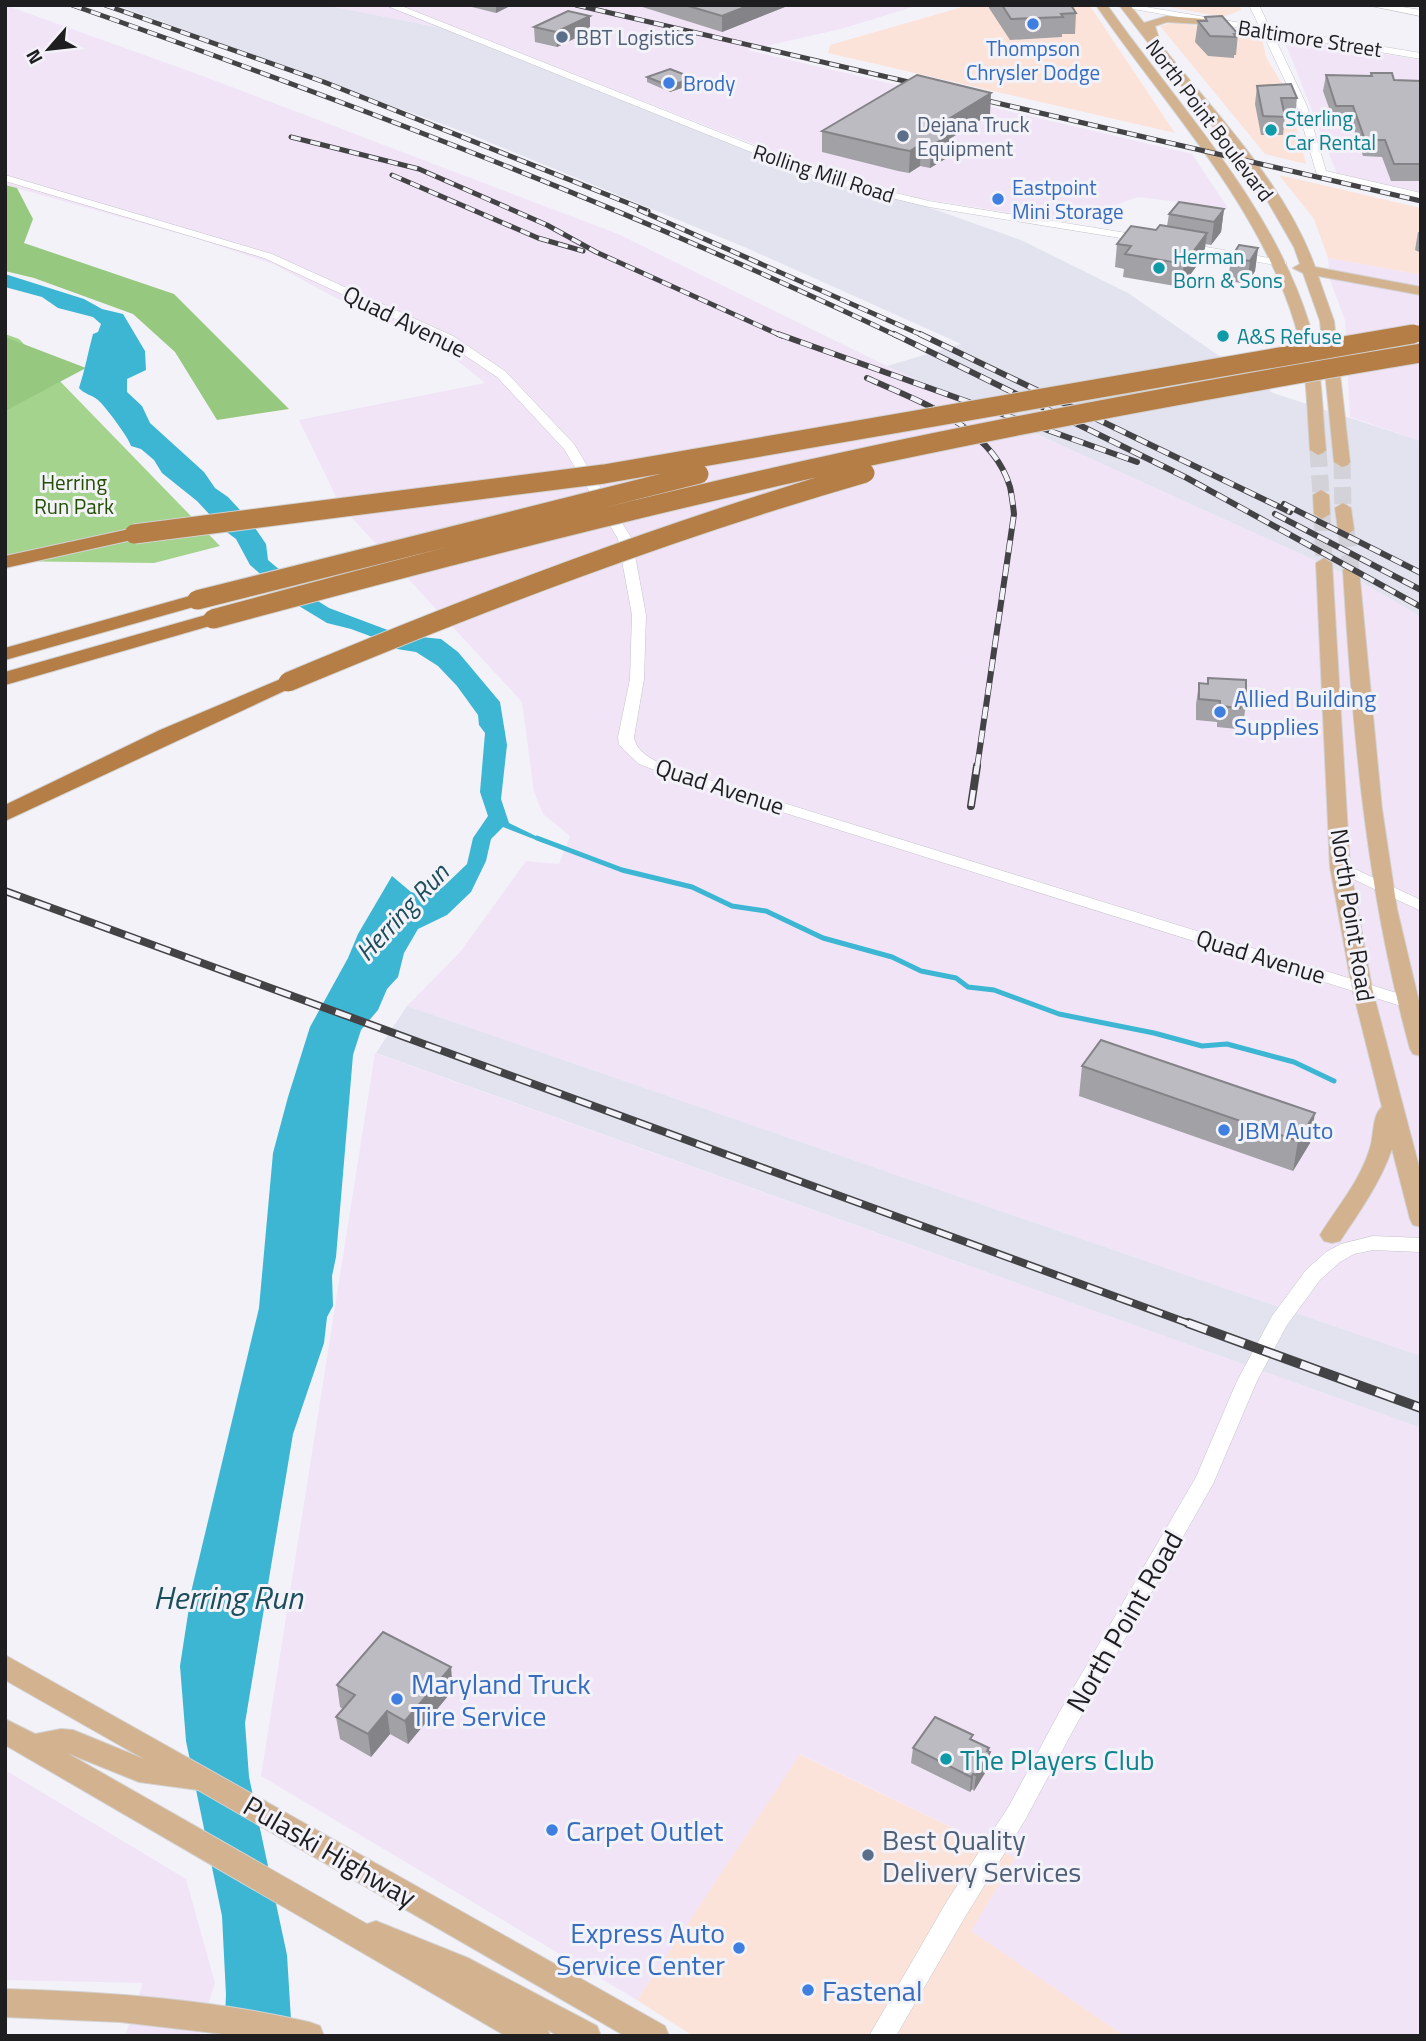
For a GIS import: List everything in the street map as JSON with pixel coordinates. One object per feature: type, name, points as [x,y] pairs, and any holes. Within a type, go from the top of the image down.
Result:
[{"type":"highway","points":[[5,562],[134,534],[604,474],[1421,333]]},
{"type":"highway","points":[[5,679],[213,619],[469,551],[701,495],[938,442],[1421,354]]},
{"type":"highway","points":[[5,654],[197,600],[682,478],[894,431],[1220,366]]},
{"type":"highway","points":[[5,814],[134,751],[288,682],[529,583],[671,533],[934,454],[1157,400]]},
{"type":"main road","name":"North Point Boulevard","points":[[1101,5],[1236,186],[1281,263]]},
{"type":"main road","name":"North Point Boulevard","points":[[1122,6],[1157,46],[1265,185],[1283,214],[1309,267]]},
{"type":"main road","points":[[1157,46],[1149,24],[1167,19],[1200,20]]},
{"type":"main road","points":[[1318,450],[1303,326],[1281,263],[1421,282]]},
{"type":"main road","points":[[1309,267],[1421,291]]},
{"type":"main road","points":[[1309,267],[1326,321],[1342,462]]},
{"type":"main road","points":[[1305,344],[1329,345]]},
{"type":"main road","points":[[1321,495],[1322,514]]},
{"type":"main road","points":[[1343,508],[1346,530]]},
{"type":"main road","name":"North Point Road","points":[[1324,563],[1340,867],[1362,988],[1421,1219]]},
{"type":"main road","name":"North Point Road","points":[[1350,570],[1366,757],[1384,890],[1407,1002],[1421,1049]]},
{"type":"main road","points":[[1330,679],[1358,681]]},
{"type":"main road","points":[[1334,754],[1366,757]]},
{"type":"main road","points":[[1332,1235],[1380,1158],[1387,1129],[1388,1093]]},
{"type":"main road","name":"Pulaski Highway","points":[[5,1666],[155,1763],[205,1780],[654,2036]]},
{"type":"main road","points":[[5,1731],[535,2036]]},
{"type":"main road","points":[[32,1747],[51,1739],[66,1739],[128,1767],[155,1763]]},
{"type":"main road","points":[[328,1918],[430,1953],[512,1993],[586,2036]]},
{"type":"main road","points":[[5,2003],[211,2016],[309,2036]]},
{"type":"street","name":"Rolling Mill Road","points":[[390,5],[775,158],[850,185],[919,202],[1163,242]]},
{"type":"street","points":[[1254,5],[1302,106],[1321,173],[1421,196]]},
{"type":"street","points":[[1371,5],[1421,13]]},
{"type":"street","name":"Baltimore Street","points":[[1122,6],[1421,56]]},
{"type":"street","name":"Quad Avenue","points":[[5,178],[268,256],[449,339],[501,374],[569,447],[625,539],[639,615],[637,679],[626,737],[630,750],[644,761],[688,778],[1407,1002]]},
{"type":"street","points":[[1177,245],[1281,263]]},
{"type":"street","points":[[1340,867],[1421,906]]},
{"type":"street","name":"North Point Road","points":[[1313,1275],[1332,1235]]},
{"type":"street","name":"North Point Road","points":[[882,2036],[956,1909],[1017,1813],[1068,1718],[1206,1478],[1247,1381],[1279,1321],[1313,1275],[1333,1256],[1348,1249],[1373,1244],[1421,1245]]},
{"type":"shaded area","points":[[5,5],[200,75],[618,234],[887,366],[1360,581],[1421,617],[1421,1356],[407,1006],[461,951],[526,861],[559,864],[570,836],[543,814],[534,792],[522,702],[340,505],[299,420],[485,383],[437,344],[336,298],[273,264],[192,237],[5,185]]},
{"type":"shaded area","points":[[116,5],[325,5],[441,28],[811,175],[860,191],[922,205],[1021,240],[1128,293],[1273,393],[1421,441],[1421,617],[1360,581],[887,366],[961,344],[749,249],[472,135]]},
{"type":"shaded area","points":[[325,5],[919,5],[841,29],[747,50],[1192,154],[1228,208],[1138,197],[1068,222],[917,198],[812,167],[509,49],[441,28]]},
{"type":"shaded area","points":[[969,5],[1090,6],[1175,133],[828,53],[830,45]]},
{"type":"shaded area","points":[[1158,5],[1239,5],[1241,10],[1223,17]]},
{"type":"shaded area","points":[[1176,22],[1262,38],[1266,57],[1288,94],[1306,164],[1265,154],[1160,26]]},
{"type":"shaded area","points":[[1283,37],[1421,60],[1421,192],[1337,174]]},
{"type":"shaded area","points":[[1279,175],[1421,208],[1421,275],[1328,258],[1314,219]]},
{"type":"shaded area","points":[[1328,258],[1421,275],[1421,441],[1350,417],[1345,320],[1330,280]]},
{"type":"shaded area","points":[[407,1006],[1421,1356],[1421,1428],[376,1053]]},
{"type":"shaded area","points":[[375,1053],[1421,1428],[1421,2036],[1125,2036],[971,1931],[1015,1858],[800,1754],[637,2000],[261,1776]]},
{"type":"shaded area","points":[[799,1754],[1015,1858],[972,1931],[1125,2036],[693,2036],[637,2000]]},
{"type":"shaded area","points":[[5,1770],[186,1879],[215,1983],[198,2036],[125,2036],[143,1983],[5,1980]]},
{"type":"green space","points":[[5,185],[17,188],[33,219],[24,243],[174,294],[289,409],[217,420],[175,352],[133,314],[34,278],[5,271]]},
{"type":"green space","name":"Herring Run Park","points":[[5,334],[19,339],[220,546],[154,563],[5,561]]},
{"type":"green space","points":[[5,337],[86,368],[5,411]]},
{"type":"water","name":"Herring Run","points":[[5,274],[123,314],[145,351],[146,370],[127,379],[127,392],[142,406],[150,423],[204,472],[215,488],[228,497],[251,522],[266,544],[268,560],[313,598],[329,608],[401,635],[441,639],[458,652],[500,702],[507,745],[501,799],[509,823],[540,838],[544,843],[503,827],[491,839],[486,861],[471,892],[447,915],[418,929],[404,953],[398,977],[387,989],[378,1010],[361,1030],[353,1055],[336,1257],[332,1276],[333,1306],[327,1317],[324,1343],[293,1434],[245,1723],[249,1777],[287,1955],[292,2036],[224,2036],[226,1995],[222,1916],[186,1741],[180,1666],[192,1588],[259,1308],[273,1153],[310,1027],[348,958],[358,934],[392,876],[411,892],[425,896],[443,887],[467,864],[473,838],[488,816],[480,792],[485,733],[479,725],[478,715],[438,666],[416,652],[397,649],[389,643],[327,623],[294,603],[250,565],[236,539],[197,501],[162,473],[154,460],[141,449],[131,446],[101,403],[79,388],[93,334],[98,332],[101,324],[93,317],[58,308],[42,297],[5,287]]},
{"type":"building","points":[[685,5],[750,5],[722,16]]},
{"type":"building","points":[[1002,5],[1071,5],[1076,13],[1061,14],[1063,17],[1011,19]]},
{"type":"building","points":[[568,11],[590,16],[556,32],[534,27]]},
{"type":"building","points":[[1222,16],[1238,34],[1234,34],[1236,37],[1210,36],[1198,21],[1207,21],[1205,17]]},
{"type":"building","points":[[670,69],[693,78],[669,86],[647,77]]},
{"type":"building","points":[[1371,73],[1392,73],[1394,80],[1421,81],[1421,164],[1394,164],[1385,140],[1365,140],[1353,106],[1336,106],[1326,75],[1372,76]]},
{"type":"building","points":[[917,75],[991,93],[940,127],[951,129],[945,133],[951,134],[931,146],[921,144],[910,151],[822,131]]},
{"type":"building","points":[[1291,84],[1297,98],[1281,98],[1285,117],[1263,116],[1257,86]]},
{"type":"building","points":[[1179,202],[1224,209],[1214,222],[1169,214]]},
{"type":"building","points":[[1160,225],[1207,233],[1184,264],[1125,254],[1131,246],[1117,244],[1131,226],[1156,230]]},
{"type":"building","points":[[1239,245],[1258,248],[1250,261],[1231,258]]},
{"type":"building","points":[[1208,678],[1246,680],[1246,704],[1240,704],[1240,708],[1220,706],[1220,701],[1199,699],[1199,683],[1208,684]]},
{"type":"building","points":[[1101,1040],[1315,1113],[1298,1141],[1082,1066]]},
{"type":"building","name":"Maryland Truck Tire Service","points":[[383,1632],[451,1667],[405,1721],[387,1711],[368,1734],[336,1717],[355,1695],[337,1685]]},
{"type":"building","points":[[935,1717],[973,1735],[970,1739],[989,1748],[987,1751],[990,1752],[976,1775],[971,1777],[913,1748]]},
{"type":"waterway","points":[[537,838],[622,870],[692,887],[732,906],[766,911],[823,938],[892,957],[921,971],[956,978],[968,987],[994,990],[1059,1014],[1154,1033],[1202,1046],[1227,1044],[1294,1062],[1334,1081]]},
{"type":"tunnel","points":[[1318,450],[1321,495]]},
{"type":"tunnel","points":[[1342,462],[1343,508]]},
{"type":"tunnel","points":[[1322,514],[1324,563]]},
{"type":"tunnel","points":[[1346,530],[1351,570]]},
{"type":"railway","points":[[72,5],[489,159],[694,244],[897,336]]},
{"type":"railway","points":[[105,5],[324,82],[648,211]]},
{"type":"railway","points":[[576,5],[926,86]]},
{"type":"railway","points":[[971,97],[1421,201]]},
{"type":"railway","points":[[291,137],[419,169],[547,225],[596,252],[782,336]]},
{"type":"railway","points":[[392,175],[538,238],[583,251]]},
{"type":"railway","points":[[639,210],[924,336]]},
{"type":"railway","points":[[778,334],[1137,462]]},
{"type":"railway","points":[[894,334],[1187,478],[1421,607]]},
{"type":"railway","points":[[920,334],[1290,512]]},
{"type":"railway","points":[[867,378],[951,418],[970,432],[987,447],[1001,466],[1010,487],[1014,514],[977,768]]},
{"type":"railway","points":[[1284,504],[1421,573]]},
{"type":"railway","points":[[1275,514],[1421,590]]},
{"type":"railway","points":[[971,806],[977,766]]},
{"type":"railway","points":[[5,891],[1193,1325]]},
{"type":"railway","points":[[1188,1323],[1421,1408]]},
{"type":"place","name":"Thompson Chrysler Dodge","points":[[1033,24]]},
{"type":"place","name":"BBT Logistics","points":[[562,37]]},
{"type":"place","name":"Brody","points":[[669,83]]},
{"type":"place","name":"Sterling Car Rental","points":[[1271,130]]},
{"type":"place","name":"Dejana Truck Equipment","points":[[903,136]]},
{"type":"place","name":"Eastpoint Mini Storage","points":[[998,199]]},
{"type":"place","name":"Herman Born & Sons","points":[[1159,268]]},
{"type":"place","name":"A&S Refuse","points":[[1223,336]]},
{"type":"place","name":"Allied Building Supplies","points":[[1220,712]]},
{"type":"place","name":"JBM Auto","points":[[1224,1130]]},
{"type":"place","name":"Maryland Truck Tire Service","points":[[397,1699]]},
{"type":"place","name":"The Players Club","points":[[946,1759]]},
{"type":"place","name":"Carpet Outlet","points":[[552,1830]]},
{"type":"place","name":"Best Quality Delivery Services","points":[[868,1855]]},
{"type":"place","name":"Express Auto Service Center","points":[[739,1948]]},
{"type":"place","name":"Fastenal","points":[[808,1990]]}]
